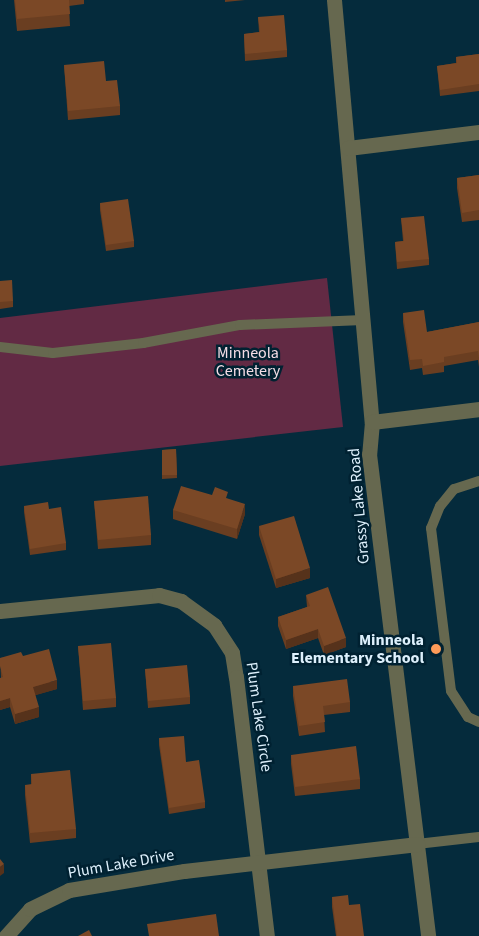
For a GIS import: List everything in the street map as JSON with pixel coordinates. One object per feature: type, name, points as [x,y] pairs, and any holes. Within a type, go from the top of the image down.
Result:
[{"type":"street","name":"Grassy Lake Road","points":[[334,0],[372,422],[369,454],[428,936]]},
{"type":"street","points":[[348,148],[479,132]]},
{"type":"street","points":[[372,422],[479,409]]},
{"type":"street","name":"Plum Lake Circle","points":[[0,611],[152,594],[181,601],[214,625],[232,653],[267,936]]},
{"type":"street","points":[[258,862],[417,844]]},
{"type":"street","name":"Plum Lake Drive","points":[[6,936],[30,909],[69,890],[258,862]]},
{"type":"lane","points":[[0,347],[53,353],[143,343],[240,326],[363,320]]},
{"type":"lane","points":[[479,481],[454,489],[440,506],[431,528],[451,691],[468,717],[479,722]]},
{"type":"lane","points":[[417,844],[479,837]]},
{"type":"green space","name":"Minneola Cemetery","points":[[327,278],[343,427],[0,466],[0,318]]},
{"type":"building","points":[[15,0],[69,0],[70,14],[17,19]]},
{"type":"building","points":[[284,15],[287,50],[245,54],[244,34],[260,32],[258,17]]},
{"type":"building","points":[[479,54],[479,84],[440,90],[437,66],[457,63],[456,57]]},
{"type":"building","points":[[104,61],[106,81],[117,80],[120,106],[68,111],[64,65]]},
{"type":"building","points":[[479,175],[479,210],[462,213],[457,178]]},
{"type":"building","points":[[128,199],[134,241],[106,245],[100,203]]},
{"type":"building","points":[[424,216],[429,259],[397,262],[395,242],[404,241],[401,218]]},
{"type":"building","points":[[12,280],[13,301],[0,302],[0,281]]},
{"type":"building","points":[[424,310],[427,332],[479,322],[479,358],[478,351],[444,357],[444,362],[423,366],[422,359],[410,360],[403,313]]},
{"type":"building","points":[[176,449],[177,475],[162,475],[162,450]]},
{"type":"building","points":[[181,486],[212,495],[215,487],[228,492],[226,498],[245,504],[237,529],[173,510]]},
{"type":"building","points":[[148,496],[151,535],[98,540],[94,501]]},
{"type":"building","points":[[48,502],[49,509],[61,507],[66,543],[30,549],[24,506]]},
{"type":"building","points":[[294,516],[310,568],[276,579],[259,526]]},
{"type":"building","points":[[328,587],[346,638],[324,646],[318,629],[286,640],[278,617],[310,606],[306,595]]},
{"type":"building","points":[[111,643],[116,698],[83,701],[78,646]]},
{"type":"building","points":[[49,649],[57,680],[33,687],[39,707],[15,714],[10,698],[0,701],[0,678],[3,677],[0,658],[21,652],[23,656]]},
{"type":"building","points":[[187,665],[190,697],[148,701],[145,669]]},
{"type":"building","points":[[347,679],[350,702],[323,706],[325,722],[299,726],[293,686]]},
{"type":"building","points":[[184,736],[186,762],[199,760],[205,802],[169,808],[159,738]]},
{"type":"building","points":[[356,746],[360,779],[295,787],[291,755]]},
{"type":"building","points":[[70,770],[76,829],[30,833],[25,785],[32,784],[31,774]]},
{"type":"building","points":[[348,895],[349,905],[360,904],[364,936],[337,936],[332,897]]},
{"type":"building","points":[[216,914],[219,936],[149,936],[147,924]]},
{"type":"building","points":[[89,930],[92,936],[78,936]]},
{"type":"place","name":"Minneola Elementary School","points":[[436,649]]}]
